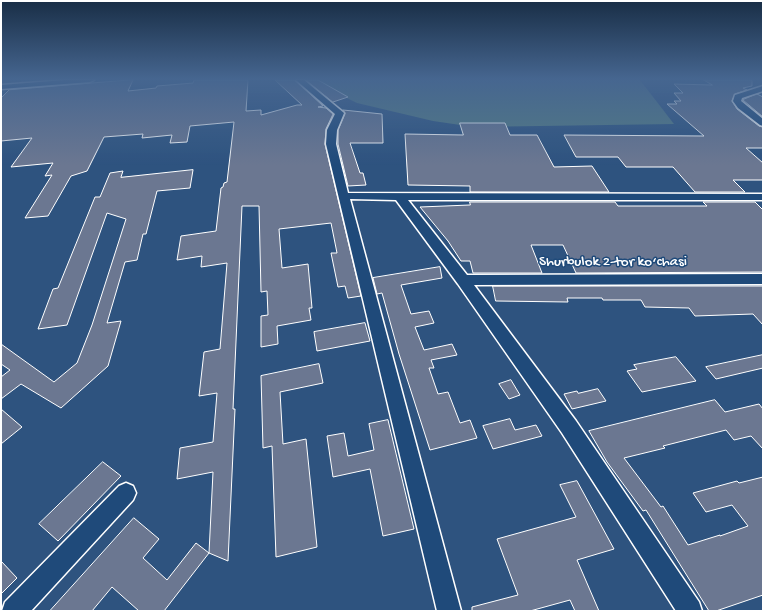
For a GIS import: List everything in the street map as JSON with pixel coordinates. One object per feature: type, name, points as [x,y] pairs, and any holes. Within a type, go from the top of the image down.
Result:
[{"type":"street","points":[[335,109],[340,113],[332,130],[331,144],[449,611]]},
{"type":"street","points":[[744,109],[763,123]]},
{"type":"street","points":[[343,196],[763,197]]},
{"type":"street","points":[[400,197],[463,280],[569,427],[690,611]]},
{"type":"street","name":"Shurbulok 2-tor ko‘chasi","points":[[463,280],[763,279]]},
{"type":"street","points":[[14,611],[126,493]]},
{"type":"green space","points":[[380,109],[662,109],[674,124],[474,127],[433,121]]},
{"type":"building","points":[[1,109],[246,109],[246,111],[261,110],[261,115],[284,109],[327,109],[333,114],[326,129],[325,144],[361,296],[348,298],[345,286],[338,287],[331,253],[337,253],[331,223],[279,229],[282,268],[308,264],[312,308],[309,308],[311,320],[277,326],[278,344],[261,347],[261,316],[268,315],[267,291],[261,292],[259,206],[242,206],[228,561],[209,553],[213,472],[177,479],[180,448],[213,442],[217,393],[199,396],[204,352],[220,349],[227,263],[201,267],[202,256],[177,260],[181,236],[216,231],[221,188],[223,187],[224,183],[227,182],[234,122],[190,126],[187,142],[170,143],[172,135],[142,138],[143,134],[104,137],[87,171],[71,176],[48,216],[25,218],[52,175],[45,176],[53,163],[11,167],[32,138],[1,141]]},
{"type":"building","points":[[672,109],[737,109],[759,126],[763,127],[763,148],[746,148],[763,163],[763,180],[733,180],[745,192],[695,192],[673,167],[626,167],[618,157],[576,157],[564,135],[704,136]]},
{"type":"building","points":[[753,109],[763,109],[763,117]]},
{"type":"building","points":[[343,110],[382,114],[383,143],[350,143],[360,173],[363,173],[366,185],[348,186],[338,144],[338,130],[345,114]]},
{"type":"building","points":[[460,123],[505,123],[510,135],[537,135],[554,167],[592,166],[609,192],[470,192],[470,186],[408,185],[405,134],[463,135]]},
{"type":"building","points":[[193,170],[190,188],[157,191],[146,234],[143,234],[137,260],[125,262],[107,323],[121,321],[108,366],[61,408],[21,384],[1,399],[1,377],[10,370],[1,364],[1,344],[54,382],[77,363],[92,325],[126,219],[107,213],[67,325],[38,329],[53,289],[58,288],[95,197],[100,197],[110,173],[123,171],[121,177]]},
{"type":"building","points":[[470,202],[615,202],[618,206],[707,206],[703,202],[755,202],[763,210],[763,272],[576,273],[563,245],[531,245],[542,273],[473,273],[470,261],[461,261],[448,241],[420,207],[470,205]]},
{"type":"building","points":[[440,267],[442,278],[401,285],[411,314],[429,311],[434,323],[415,327],[424,350],[452,344],[457,355],[431,360],[434,368],[429,368],[438,394],[448,392],[460,423],[470,420],[477,438],[430,450],[399,354],[382,293],[377,294],[373,278]]},
{"type":"building","points":[[493,286],[763,286],[763,325],[753,314],[695,316],[689,308],[645,307],[641,300],[567,298],[568,302],[496,301]]},
{"type":"building","points":[[365,323],[370,341],[317,351],[314,332]]},
{"type":"building","points":[[763,355],[763,368],[716,379],[706,367]]},
{"type":"building","points":[[676,357],[696,381],[642,392],[627,371],[637,369],[634,365]]},
{"type":"building","points":[[319,364],[323,383],[280,392],[283,444],[306,439],[317,547],[276,557],[272,446],[263,448],[261,376]]},
{"type":"building","points":[[511,380],[520,395],[509,399],[499,384]]},
{"type":"building","points":[[598,389],[606,401],[572,409],[564,394],[577,391],[578,393]]},
{"type":"building","points":[[715,400],[725,412],[759,404],[763,409],[763,449],[751,436],[734,440],[726,430],[663,446],[665,448],[624,458],[661,507],[663,506],[688,545],[748,526],[732,505],[706,512],[693,493],[737,481],[739,483],[763,477],[763,595],[716,611],[709,611],[646,510],[643,511],[607,462],[589,431]]},
{"type":"building","points":[[1,409],[22,427],[1,444]]},
{"type":"building","points":[[510,419],[515,430],[536,425],[542,436],[493,449],[483,426]]},
{"type":"building","points":[[388,420],[414,529],[383,536],[370,469],[333,477],[327,436],[344,433],[348,456],[374,450],[369,424]]},
{"type":"building","points":[[103,462],[121,476],[58,541],[39,524]]},
{"type":"building","points":[[577,481],[614,549],[577,560],[599,611],[575,611],[570,600],[530,611],[472,611],[472,607],[518,595],[497,539],[576,517],[560,485]]},
{"type":"building","points":[[134,518],[159,539],[143,558],[167,580],[196,543],[209,553],[164,611],[139,611],[112,587],[92,611],[50,611]]},
{"type":"building","points":[[1,561],[17,578],[1,594]]}]
